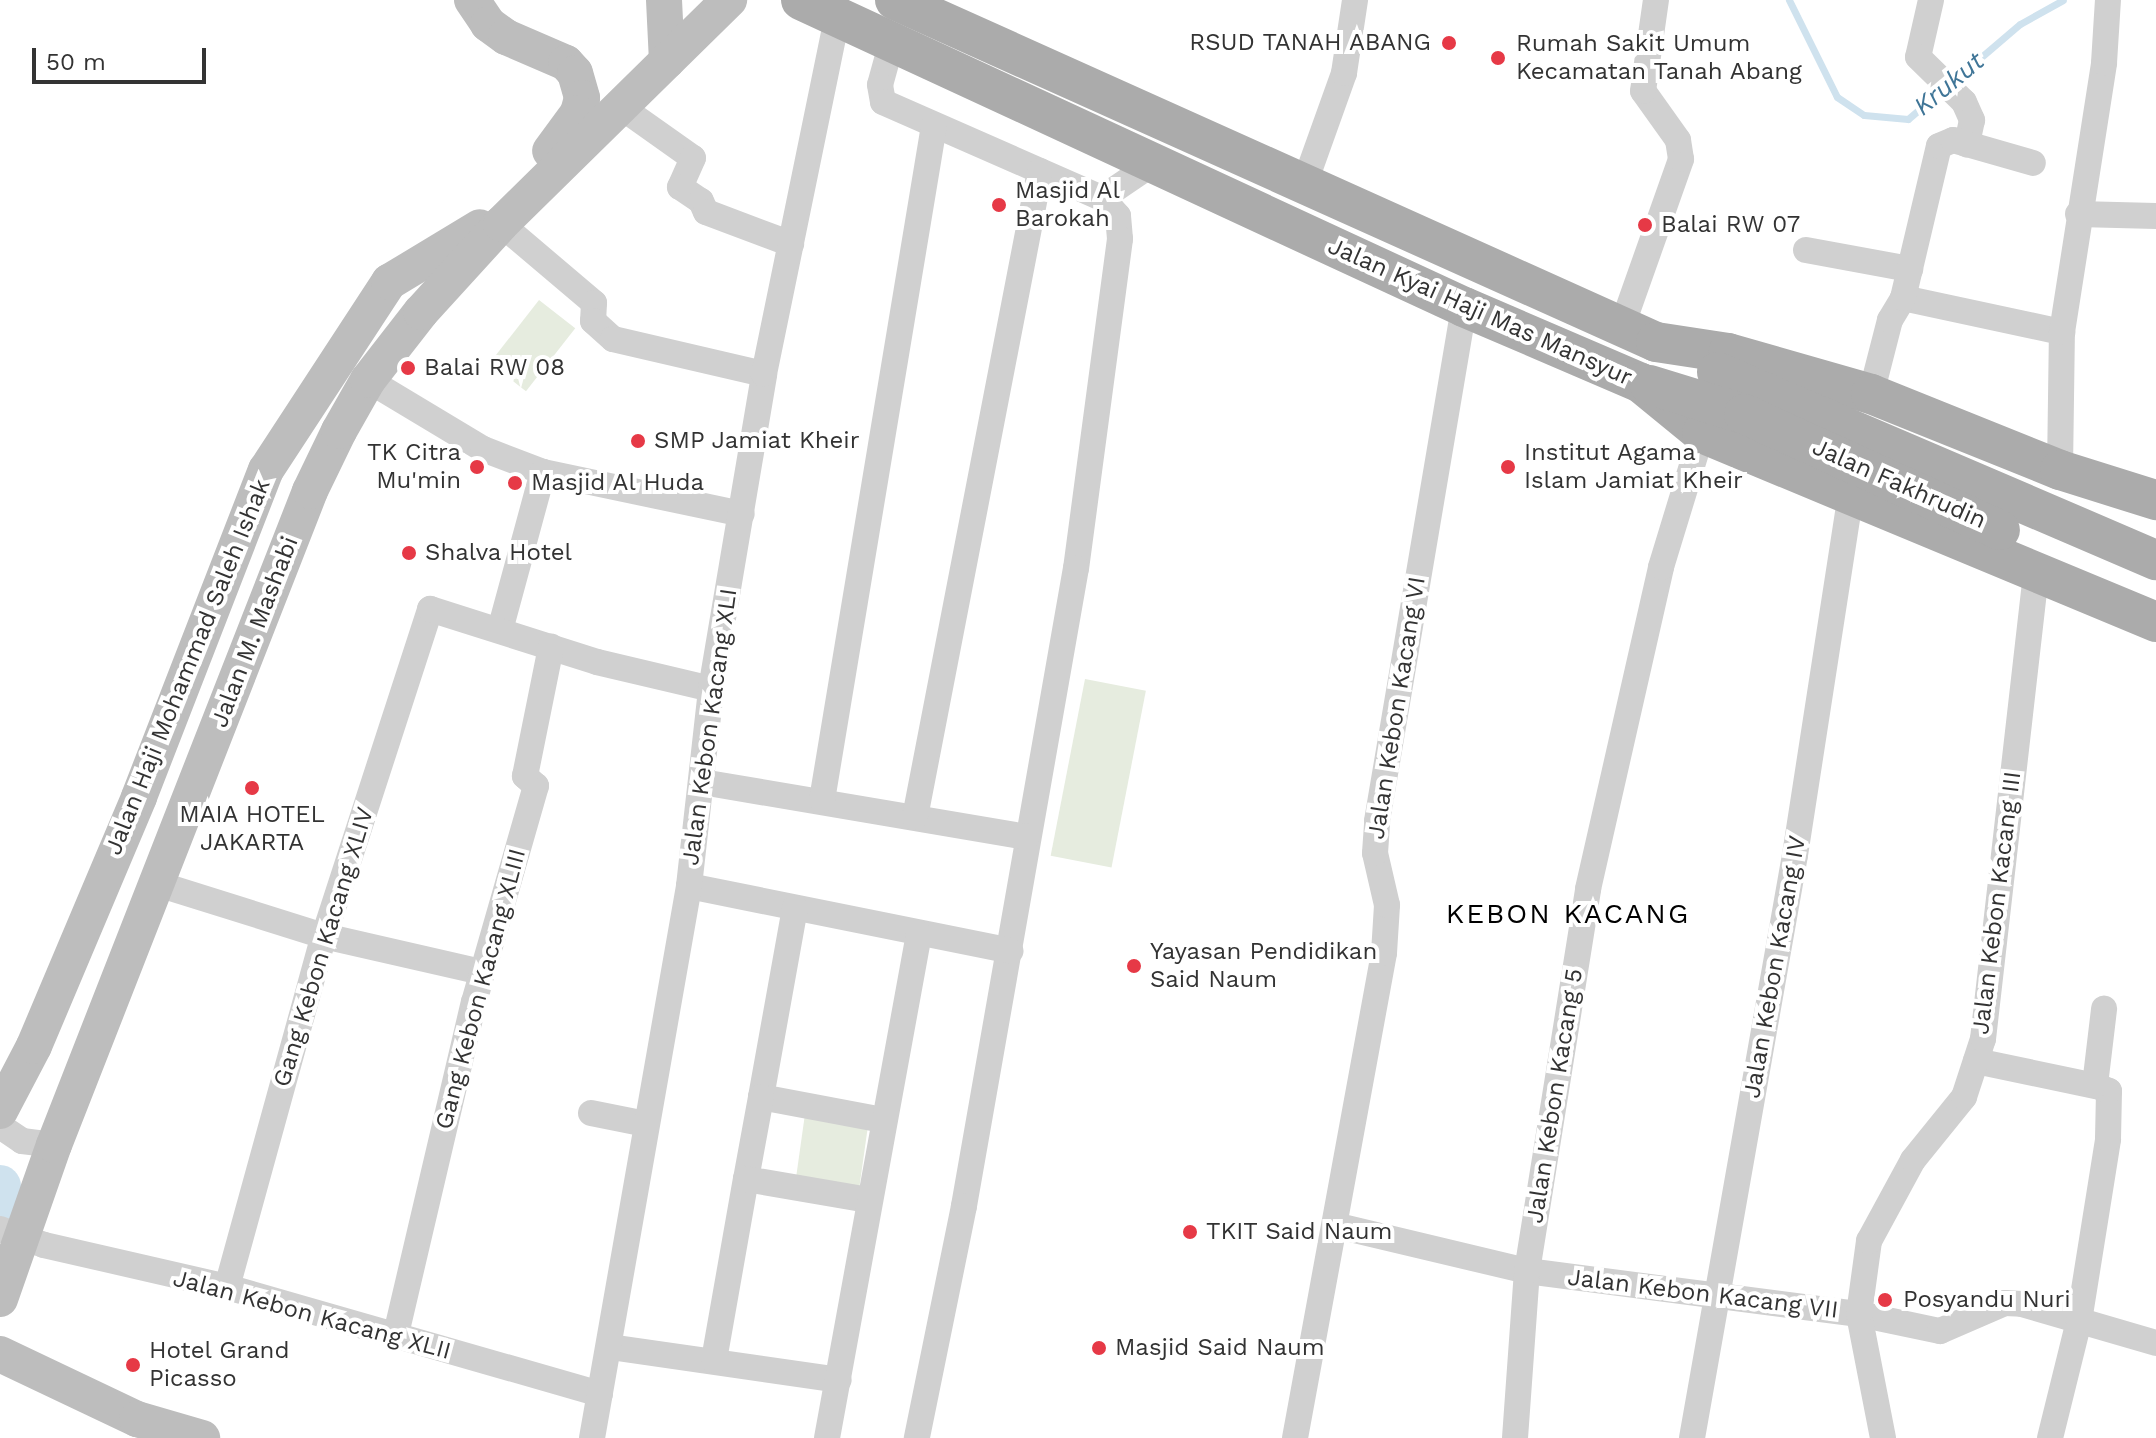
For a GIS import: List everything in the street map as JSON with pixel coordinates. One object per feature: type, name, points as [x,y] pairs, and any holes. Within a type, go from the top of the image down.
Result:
[{"type":"main road","name":"Jalan Kyai Haji Mas Mansyur","points":[[801,0],[891,45],[1464,307],[1641,383],[1702,433],[2156,622]]},
{"type":"main road","name":"Jalan Kyai Haji Mas Mansyur","points":[[895,0],[1639,334],[1728,353],[1871,394],[2060,470],[2156,500]]},
{"type":"main road","name":"Jalan Fakhrudin","points":[[1639,334],[2156,560]]},
{"type":"main road","name":"Jalan Fakhrudin","points":[[1641,383],[1696,395],[1744,414],[2025,541],[2156,593]]},
{"type":"street","name":"Jalan Haji Mohammad Saleh Ishak","points":[[0,1111],[34,1046],[139,797],[266,470],[389,282],[471,236],[568,133],[578,113],[581,85],[566,63],[506,37],[488,24],[472,0]]},
{"type":"street","points":[[664,0],[667,61]]},
{"type":"street","name":"Jalan M. Mashabi","points":[[0,1299],[12,1233],[54,1145],[310,491],[368,380],[501,224],[729,0]]},
{"type":"street","points":[[1304,185],[1344,73],[1355,0]]},
{"type":"street","points":[[1639,334],[1681,159],[1678,140],[1643,91],[1656,0]]},
{"type":"street","points":[[1931,0],[1918,57],[1943,85],[1964,102],[1972,120],[1967,144]]},
{"type":"street","points":[[2060,470],[2062,332],[2104,63],[2108,0]]},
{"type":"street","name":"Jalan Kebon Kacang XLI","points":[[592,1438],[689,886],[711,689],[764,374],[837,18]]},
{"type":"street","points":[[891,45],[880,85],[883,102],[1102,198],[1118,216],[1120,239],[1076,568],[1026,837],[1010,951],[917,1438]]},
{"type":"street","points":[[621,107],[693,158],[680,187],[701,201],[706,212],[791,244]]},
{"type":"street","points":[[822,800],[934,126]]},
{"type":"street","points":[[1871,394],[1890,320],[1903,298],[1939,146],[1948,139],[2033,163]]},
{"type":"street","points":[[1102,198],[1152,164]]},
{"type":"street","points":[[915,817],[1040,171]]},
{"type":"street","points":[[2078,214],[2156,216]]},
{"type":"street","points":[[501,224],[594,303],[593,321],[613,339],[764,374]]},
{"type":"street","points":[[1806,250],[1910,269]]},
{"type":"street","points":[[1903,298],[2062,332]]},
{"type":"street","name":"Jalan Kebon Kacang VI","points":[[1295,1438],[1338,1226],[1384,953],[1387,905],[1375,853],[1377,821],[1464,307]]},
{"type":"street","points":[[368,380],[483,449],[543,472],[742,514]]},
{"type":"street","name":"Jalan Kebon Kacang 5","points":[[1515,1438],[1527,1271],[1588,889],[1661,567],[1702,433]]},
{"type":"street","points":[[543,472],[500,630],[551,647],[711,689]]},
{"type":"street","name":"Jalan Kebon Kacang IV","points":[[1692,1438],[1719,1297],[1851,495]]},
{"type":"street","name":"Jalan Kebon Kacang III","points":[[1883,1438],[1859,1314],[1869,1241],[1881,1213],[1913,1160],[1964,1097],[1983,1039],[2036,574]]},
{"type":"street","name":"Gang Kebon Kacang XLIV","points":[[227,1287],[324,936],[430,609],[500,630]]},
{"type":"street","name":"Gang Kebon Kacang XLIII","points":[[396,1334],[481,972],[536,786],[525,776],[551,647]]},
{"type":"street","points":[[702,782],[1026,837]]},
{"type":"street","points":[[158,884],[324,936],[481,972]]},
{"type":"street","points":[[689,886],[1010,951]]},
{"type":"street","points":[[714,1360],[795,908]]},
{"type":"street","points":[[827,1438],[919,934]]},
{"type":"street","points":[[2096,1086],[2104,1009]]},
{"type":"street","points":[[1976,1061],[2109,1091],[2108,1139],[2079,1321],[2050,1438]]},
{"type":"street","points":[[761,1097],[883,1120]]},
{"type":"street","points":[[591,1113],[646,1124]]},
{"type":"street","points":[[0,1126],[22,1141],[54,1145]]},
{"type":"street","points":[[746,1179],[869,1200]]},
{"type":"street","name":"Jalan Kebon Kacang VII","points":[[1338,1226],[1527,1271],[1859,1314],[1940,1331],[2005,1303],[2156,1343]]},
{"type":"street","name":"Jalan Kebon Kacang XLII","points":[[12,1233],[227,1287],[600,1394]]},
{"type":"street","points":[[610,1347],[839,1380]]},
{"type":"street","points":[[0,1354],[133,1428],[202,1438]]},
{"type":"shaded area","points":[[539,300],[575,328],[526,391],[490,363]]},
{"type":"shaded area","points":[[1085,679],[1146,691],[1112,868],[1051,856]]},
{"type":"shaded area","points":[[805,1114],[868,1123],[859,1192],[795,1183]]},
{"type":"waterway","name":"Krukut","points":[[1789,0],[1837,97],[1864,115],[1908,119],[1942,90]]},
{"type":"waterway","name":"Krukut","points":[[1952,82],[2020,24],[2063,0]]},
{"type":"waterway","points":[[0,1186],[0,1211]]},
{"type":"place","name":"RSUD TANAH ABANG","points":[[1449,43]]},
{"type":"place","name":"Rumah Sakit Umum Kecamatan Tanah Abang","points":[[1498,58]]},
{"type":"place","name":"Masjid Al Barokah","points":[[999,205]]},
{"type":"place","name":"Balai RW 07","points":[[1645,225]]},
{"type":"place","name":"Balai RW 08","points":[[408,368]]},
{"type":"place","name":"SMP Jamiat Kheir","points":[[638,441]]},
{"type":"place","name":"TK Citra Mu'min","points":[[477,467]]},
{"type":"place","name":"Institut Agama Islam Jamiat Kheir","points":[[1508,467]]},
{"type":"place","name":"Masjid Al Huda","points":[[515,483]]},
{"type":"place","name":"Shalva Hotel","points":[[409,553]]},
{"type":"place","name":"MAIA HOTEL JAKARTA","points":[[252,788]]},
{"type":"place","name":"Yayasan Pendidikan Said Naum","points":[[1134,966]]},
{"type":"place","name":"TKIT Said Naum","points":[[1190,1232]]},
{"type":"place","name":"Posyandu Nuri","points":[[1885,1300]]},
{"type":"place","name":"Masjid Said Naum","points":[[1099,1348]]},
{"type":"place","name":"Hotel Grand Picasso","points":[[133,1365]]},
{"type":"district","name":"KEBON KACANG","points":[[1568,914]]}]
